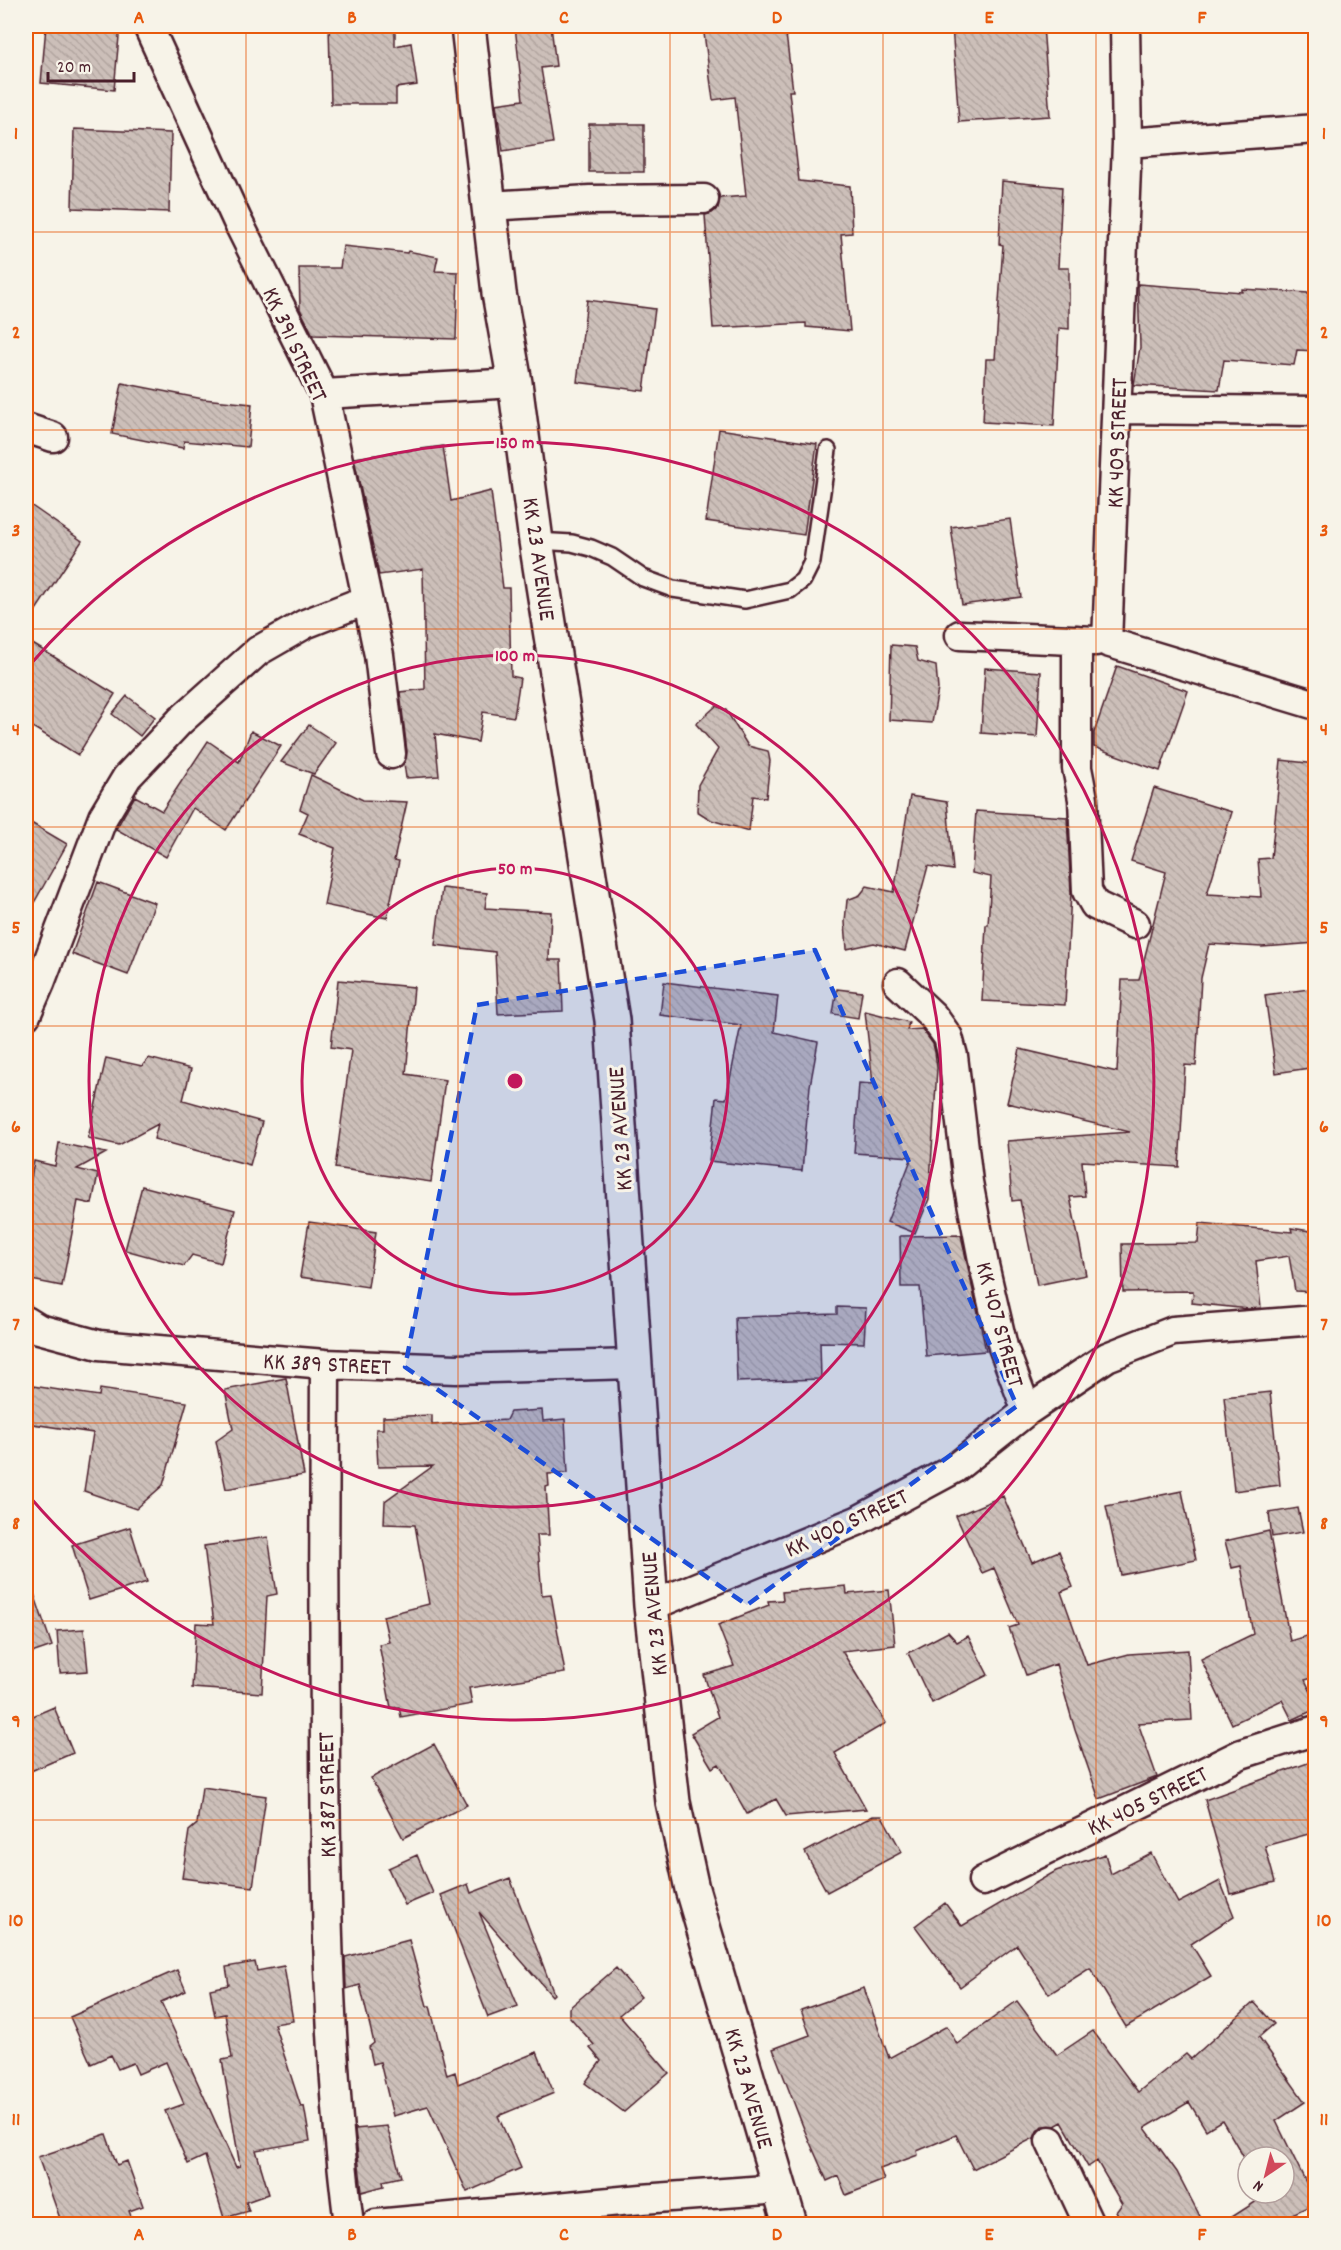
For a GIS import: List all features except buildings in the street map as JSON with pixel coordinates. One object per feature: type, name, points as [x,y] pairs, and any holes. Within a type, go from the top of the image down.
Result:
[{"type":"main road","name":"KK 23 AVENUE","points":[[468,26],[499,293],[515,383],[536,541],[612,1020],[651,1606],[673,1802],[692,1889],[790,2224]]},
{"type":"street","name":"KK 391 STREET","points":[[148,26],[237,220],[324,394],[379,655],[391,754]]},
{"type":"street","name":"KK 409 STREET","points":[[1107,642],[1127,143],[1125,26]]},
{"type":"street","points":[[1127,143],[1316,129]]},
{"type":"street","points":[[489,206],[590,200],[704,199]]},
{"type":"street","points":[[324,394],[515,383]]},
{"type":"street","points":[[1117,409],[1316,411]]},
{"type":"street","points":[[26,428],[53,437]]},
{"type":"street","points":[[26,1015],[103,817],[128,777],[180,721],[258,651],[305,624],[366,600]]},
{"type":"street","points":[[960,635],[1107,642],[1316,705]]},
{"type":"street","points":[[1077,640],[1077,768],[1083,799],[1087,891],[1095,905],[1135,924]]},
{"type":"street","name":"KK 407 STREET","points":[[898,983],[933,1016],[948,1037],[953,1056],[968,1182],[984,1265],[1003,1347],[1027,1412],[1107,1357],[1173,1331],[1316,1320]]},
{"type":"street","name":"KK 389 STREET","points":[[26,1322],[39,1329],[99,1346],[325,1364],[456,1368],[634,1364]]},
{"type":"street","name":"KK 387 STREET","points":[[325,1364],[327,1957],[342,2172],[349,2224]]},
{"type":"street","name":"KK 400 STREET","points":[[651,1606],[857,1521],[954,1469],[1027,1412]]},
{"type":"street","name":"KK 405 STREET","points":[[983,1881],[1241,1754],[1316,1730]]},
{"type":"street","points":[[1050,2141],[1089,2224]]},
{"type":"street","points":[[376,2224],[642,2199],[780,2189]]},
{"type":"lane","points":[[536,541],[572,543],[591,548],[612,557],[643,578],[674,589],[745,600],[790,590],[803,580],[812,562],[828,450]]},
{"type":"highlighted area","points":[[815,950],[1017,1406],[747,1605],[405,1367],[477,1005]]}]
